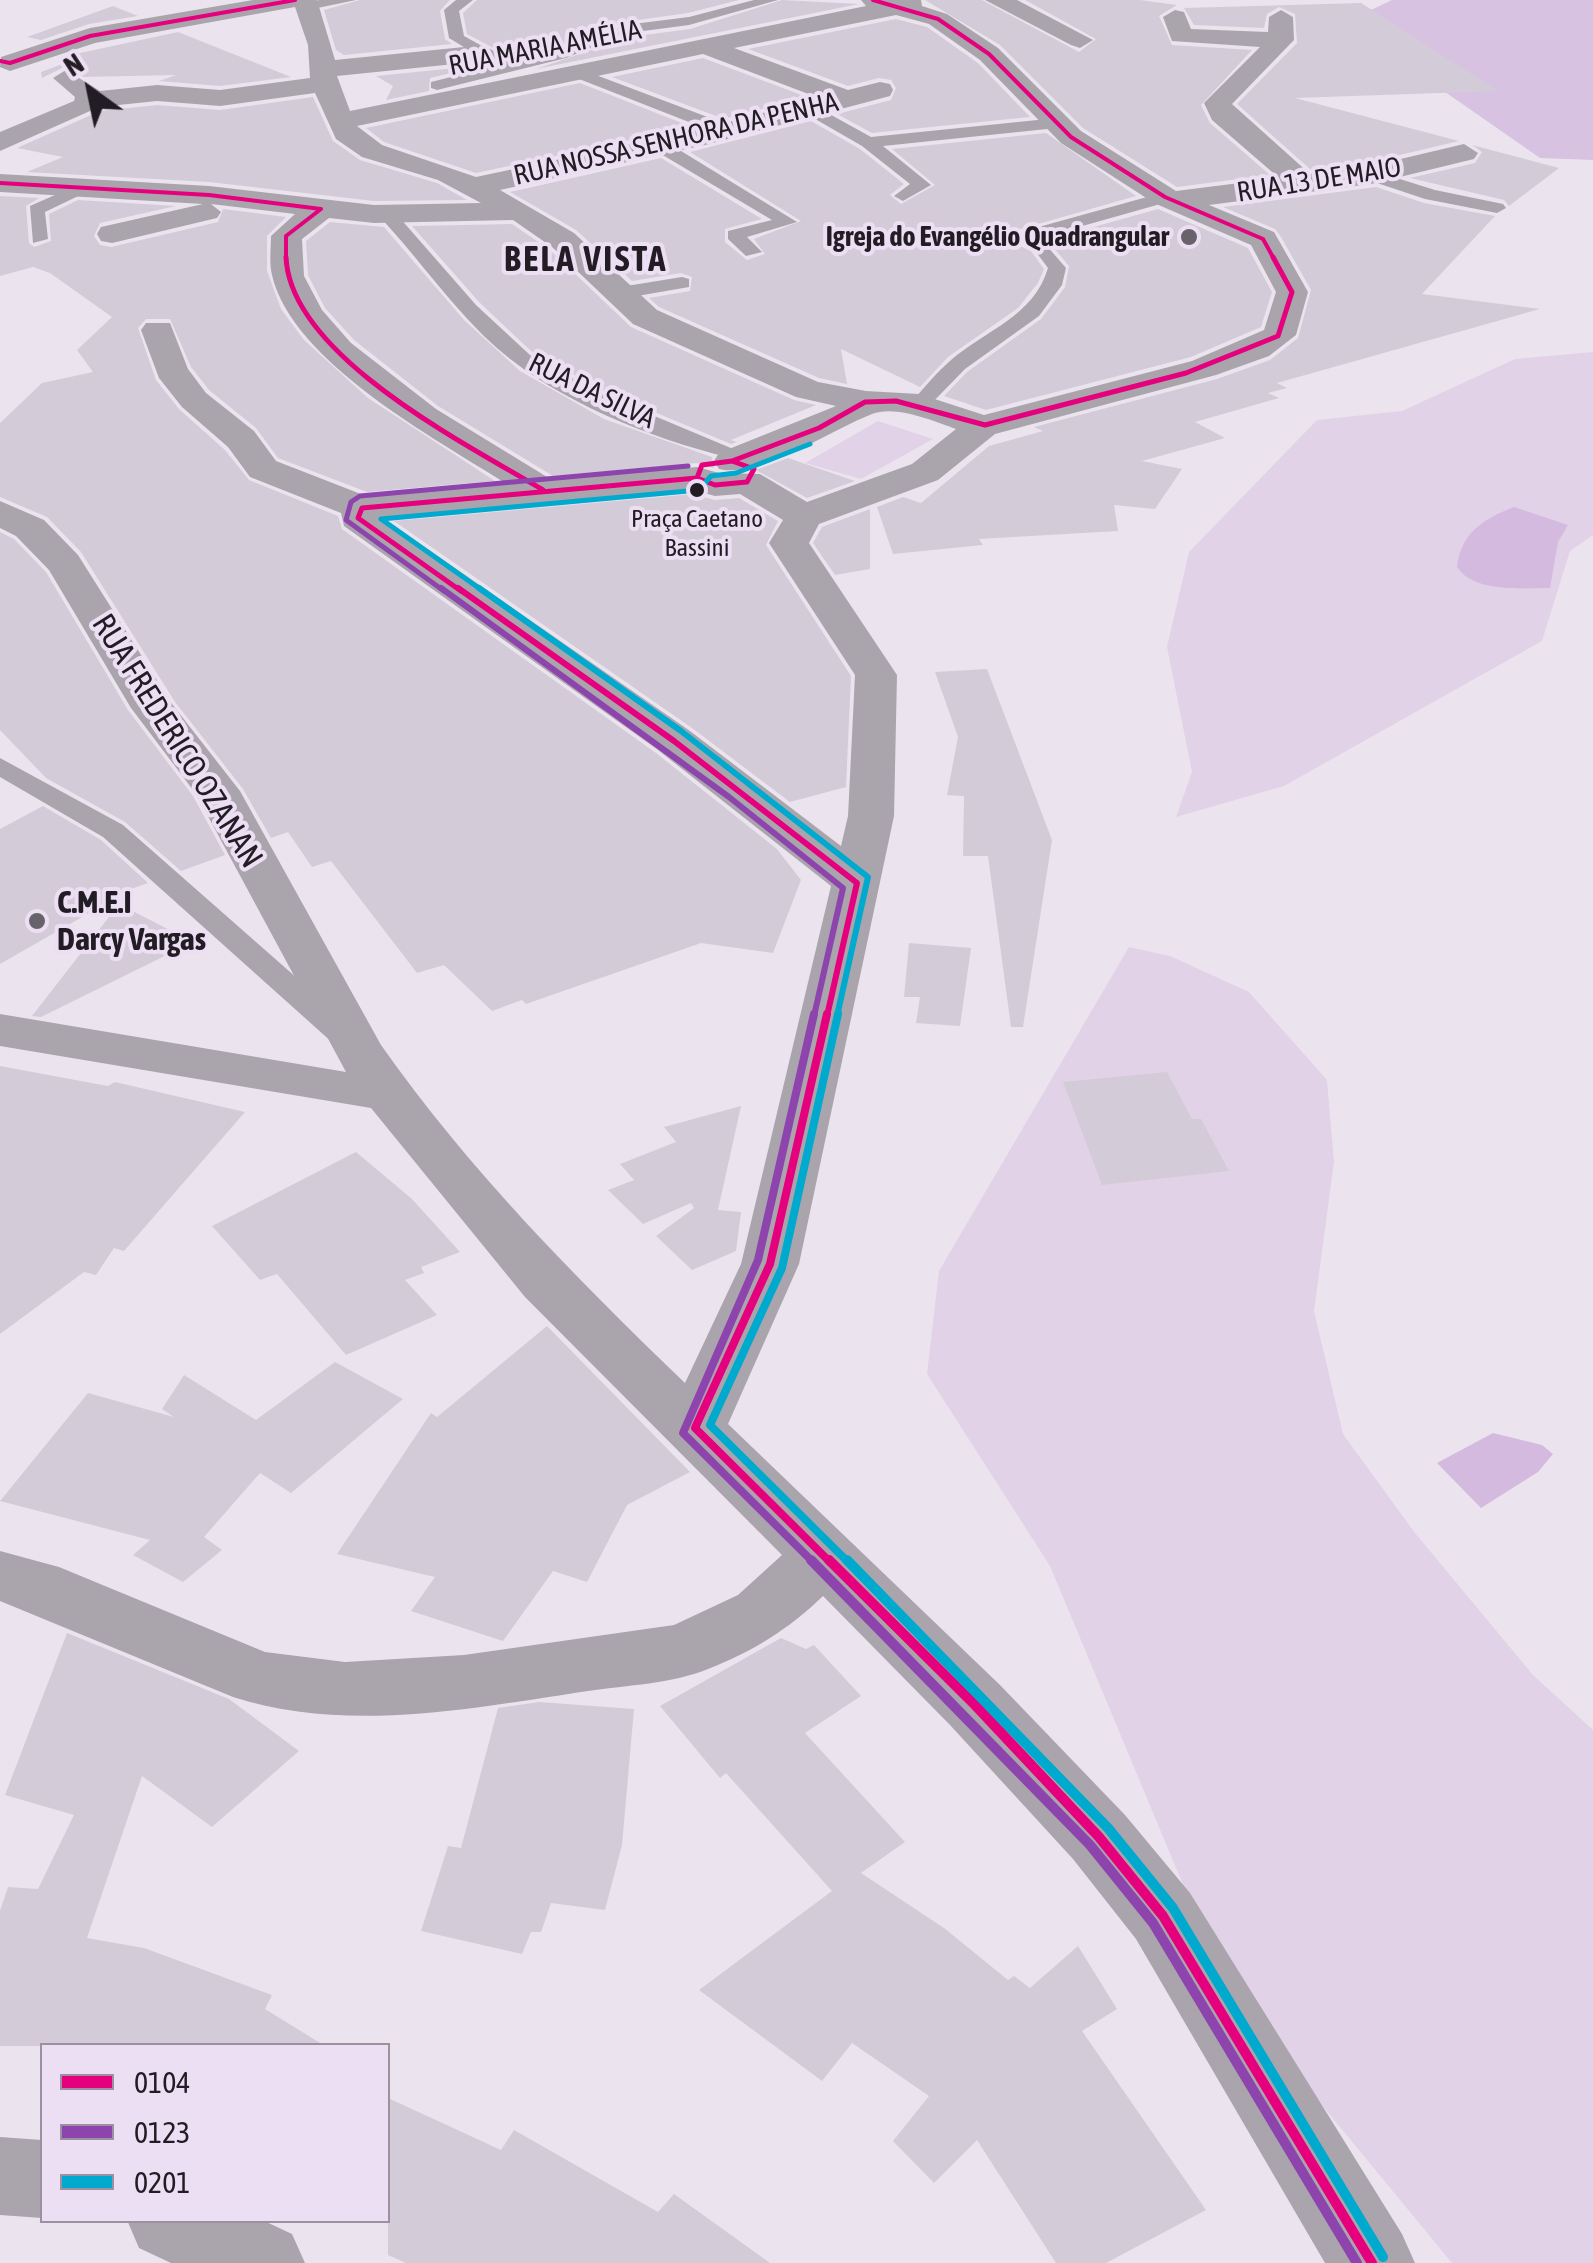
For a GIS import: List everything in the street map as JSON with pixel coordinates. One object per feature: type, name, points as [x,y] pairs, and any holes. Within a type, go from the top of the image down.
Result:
[{"type":"street","points":[[695,1428],[770,1264],[871,816],[876,675],[789,543],[804,516],[925,472],[982,426],[1204,368],[1257,349],[1279,335],[1292,292],[1263,239],[1169,199],[1057,124],[989,54],[918,6],[873,0]]},
{"type":"street","points":[[997,0],[1080,40]]},
{"type":"street","points":[[5,62],[90,36],[303,2],[324,76],[346,133],[372,151],[415,162],[522,213],[563,240],[644,316],[856,409]]},
{"type":"street","name":"RUA MARIA AMÉLIA","points":[[344,120],[918,6]]},
{"type":"street","points":[[1175,17],[1181,36],[1281,29],[1218,102],[1222,114],[1304,184]]},
{"type":"street","points":[[55,24],[90,36]]},
{"type":"street","points":[[707,47],[846,99]]},
{"type":"street","points":[[88,100],[157,93],[220,98],[324,76],[484,53]]},
{"type":"street","points":[[0,142],[86,106],[89,94],[67,79],[5,62]]},
{"type":"street","name":"RUA NOSSA SENHORA DA PENHA","points":[[472,187],[662,147],[880,90]]},
{"type":"street","points":[[340,165],[372,151]]},
{"type":"street","name":"RUA 13 DE MAIO","points":[[1169,199],[1371,175],[1464,153]]},
{"type":"street","points":[[0,183],[258,200]]},
{"type":"street","points":[[112,234],[258,200],[314,194],[386,213],[480,209],[522,213]]},
{"type":"street","points":[[314,194],[286,236],[282,252],[298,307],[398,403],[465,439],[543,490]]},
{"type":"street","points":[[158,330],[172,371],[194,400],[241,439],[263,470],[362,508],[725,467],[804,516]]},
{"type":"street","points":[[725,467],[758,431],[856,409],[919,405],[982,426]]},
{"type":"street","points":[[362,508],[358,518],[570,664],[806,839],[857,883]]},
{"type":"street","name":"RUA FREDERICO OZANAN","points":[[0,514],[30,528],[64,563],[152,708],[217,791],[355,1045],[389,1095],[546,1282],[975,1705],[1100,1837],[1163,1916],[1372,2263]]},
{"type":"street","points":[[0,1030],[389,1095]]},
{"type":"street","points":[[0,1576],[35,1585],[258,1678],[345,1690],[464,1682],[685,1650],[762,1613],[822,1556]]},
{"type":"street","points":[[0,2176],[40,2179]]},
{"type":"street","points":[[175,2223],[262,2263]]},
{"type":"lane","points":[[303,2],[349,0]]},
{"type":"lane","points":[[466,0],[451,10],[451,22],[462,42],[510,69]]},
{"type":"lane","points":[[437,85],[562,55],[625,29],[689,21],[770,0]]},
{"type":"lane","points":[[580,74],[728,131]]},
{"type":"lane","points":[[808,109],[868,142],[922,185],[903,196]]},
{"type":"lane","points":[[868,142],[1057,124]]},
{"type":"lane","points":[[662,147],[788,222],[734,235],[752,252]]},
{"type":"lane","points":[[1371,175],[1431,195],[1498,208]]},
{"type":"lane","points":[[39,239],[36,210],[88,187]]},
{"type":"lane","points":[[919,405],[960,364],[1013,329],[1055,284],[1057,268],[1039,244],[1022,236],[1169,199]]},
{"type":"lane","name":"RUA DA SILVA","points":[[386,213],[471,310],[523,359],[725,467]]},
{"type":"lane","points":[[620,293],[682,283]]},
{"type":"lane","points":[[0,766],[114,831],[355,1045]]},
{"type":"shaded area","points":[[1392,0],[1593,0],[1593,160],[1540,158],[1438,87],[1347,14]]},
{"type":"shaded area","points":[[1593,352],[1593,535],[1570,551],[1542,641],[1284,786],[1176,817],[1192,772],[1167,647],[1189,552],[1317,420],[1402,411],[1515,359]]},
{"type":"shaded area","points":[[878,421],[933,439],[861,479],[805,463]]},
{"type":"shaded area","points":[[1514,507],[1568,525],[1558,542],[1550,588],[1487,585],[1457,567],[1463,545],[1475,529]]},
{"type":"shaded area","points":[[1129,947],[1170,956],[1249,992],[1327,1080],[1334,1162],[1314,1311],[1343,1434],[1415,1533],[1533,1675],[1593,1730],[1593,2263],[1452,2263],[1227,1990],[1050,1566],[927,1374],[939,1271]]},
{"type":"shaded area","points":[[1493,1433],[1542,1445],[1553,1454],[1538,1472],[1481,1508],[1437,1463]]},
{"type":"building","points":[[360,0],[450,0],[440,11],[445,39],[452,44],[344,55],[336,50],[324,10]]},
{"type":"building","points":[[477,0],[739,0],[688,13],[624,22],[555,48],[512,58],[467,34],[463,13]]},
{"type":"building","points":[[782,0],[859,4],[536,69],[629,37],[690,29]]},
{"type":"building","points":[[925,0],[982,0],[1079,52],[1096,39],[1025,0],[1140,0],[1177,5],[1159,16],[1172,45],[1252,50],[1201,105],[1210,123],[1270,175],[1177,187],[1083,128],[1000,45]]},
{"type":"building","points":[[1361,3],[1498,91],[1295,98],[1459,141],[1370,162],[1311,170],[1237,104],[1297,43],[1295,14],[1279,7],[1267,14],[1264,28],[1194,25],[1184,8]]},
{"type":"building","points":[[113,6],[138,16],[89,24],[41,40],[27,37]]},
{"type":"building","points":[[896,19],[927,27],[978,63],[1030,117],[872,133],[837,114],[891,100],[896,88],[891,80],[879,78],[848,86],[748,49]]},
{"type":"building","points":[[178,32],[291,77],[220,86],[159,81],[176,75],[84,77],[64,67],[42,78],[41,72],[78,58],[66,56]]},
{"type":"building","points":[[703,58],[807,97],[724,119],[612,77]]},
{"type":"building","points":[[485,65],[430,78],[429,91],[386,100],[393,86],[376,76]]},
{"type":"building","points":[[580,83],[692,127],[476,173],[384,142],[366,128]]},
{"type":"building","points":[[313,97],[333,141],[360,160],[437,183],[467,200],[374,201],[209,182],[27,172],[63,157],[17,148],[100,111],[157,105],[220,110]]},
{"type":"building","points":[[811,121],[860,149],[904,184],[890,195],[901,204],[935,185],[892,149],[1046,133],[1136,196],[1014,231],[1016,244],[1031,251],[1044,269],[1038,283],[1018,308],[948,357],[920,387],[841,349],[847,384],[819,378],[659,307],[649,298],[690,291],[692,277],[681,273],[632,281],[576,230],[510,192],[661,158],[762,219],[725,229],[725,242],[747,260],[765,254],[754,239],[801,221],[690,152]]},
{"type":"building","points":[[1472,145],[1559,168],[1509,206],[1504,200],[1410,178],[1475,163],[1482,152]]},
{"type":"building","points":[[1376,187],[1424,203],[1495,216],[1422,294],[1540,309],[1277,383],[1287,388],[1268,393],[1279,398],[1195,422],[1225,438],[1142,461],[1182,469],[1155,509],[1114,505],[1118,531],[979,539],[983,545],[893,554],[877,507],[903,497],[921,503],[989,446],[1043,431],[1034,427],[1217,379],[1270,360],[1298,338],[1311,290],[1281,237],[1275,229],[1223,207]]},
{"type":"building","points":[[0,196],[39,198],[26,206],[29,243],[34,247],[51,241],[49,214],[78,200],[176,206],[100,223],[94,236],[100,245],[111,247],[218,222],[223,209],[286,217],[267,236],[267,271],[281,309],[304,340],[368,398],[495,481],[367,492],[278,458],[256,428],[209,390],[191,367],[170,319],[146,319],[138,328],[156,380],[249,480],[338,516],[342,529],[656,753],[777,849],[801,880],[773,953],[701,943],[526,1004],[522,1000],[492,1011],[444,965],[417,973],[331,861],[312,867],[288,832],[271,838],[243,789],[175,702],[81,552],[47,517],[0,497],[0,423],[42,383],[93,372],[77,350],[112,317],[50,273],[33,267],[0,276]]},
{"type":"building","points":[[1158,209],[1248,248],[1272,292],[1261,327],[1191,357],[986,410],[944,396],[967,372],[1041,319],[1065,287],[1069,266],[1047,240]]},
{"type":"building","points":[[330,222],[384,227],[464,320],[520,371],[604,419],[712,457],[714,468],[697,463],[553,476],[438,406],[354,340],[325,308],[308,275],[306,241]]},
{"type":"building","points":[[512,224],[550,250],[631,327],[794,400],[816,405],[731,440],[737,442],[731,444],[604,391],[532,352],[479,302],[412,226]]},
{"type":"building","points":[[788,458],[855,481],[807,498],[756,470]]},
{"type":"building","points":[[693,494],[715,500],[739,498],[778,521],[766,545],[851,676],[846,787],[790,802],[692,728],[394,521]]},
{"type":"building","points":[[870,509],[870,569],[835,575],[813,543],[822,527]]},
{"type":"building","points":[[0,532],[14,539],[46,572],[128,710],[193,796],[225,855],[181,871],[125,822],[46,778],[0,730]]},
{"type":"building","points":[[987,669],[1052,840],[1023,1027],[1011,1027],[988,856],[963,856],[964,796],[947,795],[958,737],[935,672]]},
{"type":"building","name":"C.M.E.I Darcy Vargas","points":[[43,806],[101,840],[148,883],[108,897],[112,900],[0,964],[0,829]]},
{"type":"building","points":[[119,904],[193,942],[41,1017],[32,1016]]},
{"type":"building","points":[[909,943],[971,948],[960,1026],[916,1023],[920,997],[904,997]]},
{"type":"building","points":[[0,1066],[108,1086],[115,1082],[245,1112],[124,1251],[114,1248],[96,1275],[84,1272],[0,1334]]},
{"type":"building","points":[[1167,1072],[1192,1119],[1201,1119],[1229,1171],[1102,1185],[1063,1082]]},
{"type":"building","points":[[741,1106],[718,1210],[741,1212],[736,1251],[692,1270],[656,1236],[694,1208],[691,1203],[643,1224],[608,1190],[634,1180],[620,1164],[676,1142],[664,1127]]},
{"type":"building","points":[[356,1152],[412,1199],[460,1252],[421,1267],[424,1273],[405,1280],[437,1315],[346,1355],[277,1274],[260,1280],[212,1226]]},
{"type":"building","points":[[547,1326],[690,1472],[627,1505],[587,1582],[553,1571],[503,1641],[411,1611],[435,1577],[337,1554],[431,1413],[437,1417]]},
{"type":"building","points":[[335,1362],[403,1399],[291,1493],[260,1473],[204,1537],[222,1550],[183,1582],[133,1555],[150,1540],[0,1501],[88,1393],[174,1417],[162,1409],[184,1375],[256,1420]]},
{"type":"building","points":[[67,1633],[229,1699],[299,1751],[212,1827],[142,1776],[87,1938],[144,1948],[272,1995],[265,2009],[320,2043],[0,2046],[0,1911],[8,1887],[38,1889],[74,1815],[5,1795]]},
{"type":"building","points":[[781,1638],[806,1649],[814,1645],[861,1696],[805,1733],[905,1842],[861,1873],[944,1928],[1008,1980],[1014,1976],[1030,1988],[1078,1946],[1117,2009],[1082,2031],[1206,2210],[1106,2263],[1056,2263],[977,2140],[934,2183],[893,2141],[929,2096],[852,2043],[822,2081],[699,1990],[832,1891],[726,1773],[720,1778],[660,1706]]},
{"type":"building","points":[[539,1702],[634,1709],[622,1845],[605,1910],[551,1903],[541,1932],[531,1932],[522,1954],[421,1931],[448,1846],[461,1848],[498,1708]]},
{"type":"building","points":[[390,2099],[501,2150],[514,2130],[658,2212],[674,2194],[770,2263],[406,2263],[388,2255]]},
{"type":"transit line","name":"0104","points":[[0,61],[10,63],[90,36],[295,0]]},
{"type":"transit line","name":"0104","points":[[732,461],[819,428],[865,402],[896,401],[985,425],[1186,373],[1278,336],[1292,292],[1263,239],[1165,197],[1071,137],[989,54],[938,19],[873,0]]},
{"type":"transit line","name":"0104","points":[[0,183],[209,195],[321,209]]},
{"type":"transit line","name":"0104","points":[[321,209],[286,236],[286,261],[302,307],[326,339],[396,398],[543,490]]},
{"type":"transit line","name":"0201","points":[[810,444],[736,473],[711,476],[699,490],[381,519],[681,731],[868,877],[782,1268],[710,1425],[984,1696],[1108,1828],[1173,1908],[1383,2257]]},
{"type":"transit line","name":"0104","points":[[732,461],[754,469],[747,482],[715,485],[697,478],[702,465],[732,461]]},
{"type":"transit line","name":"0123","points":[[688,466],[360,496],[351,502],[346,520],[729,797],[843,888],[758,1260],[684,1423],[683,1433],[966,1714],[1090,1845],[1153,1923],[1357,2263]]},
{"type":"transit line","name":"0104","points":[[697,478],[362,508],[358,518],[674,741],[857,883],[770,1264],[695,1428],[975,1705],[1099,1837],[1163,1916],[1372,2263]]},
{"type":"place","name":"Igreja do Evangélio Quadrangular","points":[[1189,237]]},
{"type":"place","name":"Praça Caetano Bassini","points":[[697,490]]},
{"type":"place","name":"C.M.E.I Darcy Vargas","points":[[37,921]]},
{"type":"district","name":"BELA VISTA","points":[[586,260]]}]
